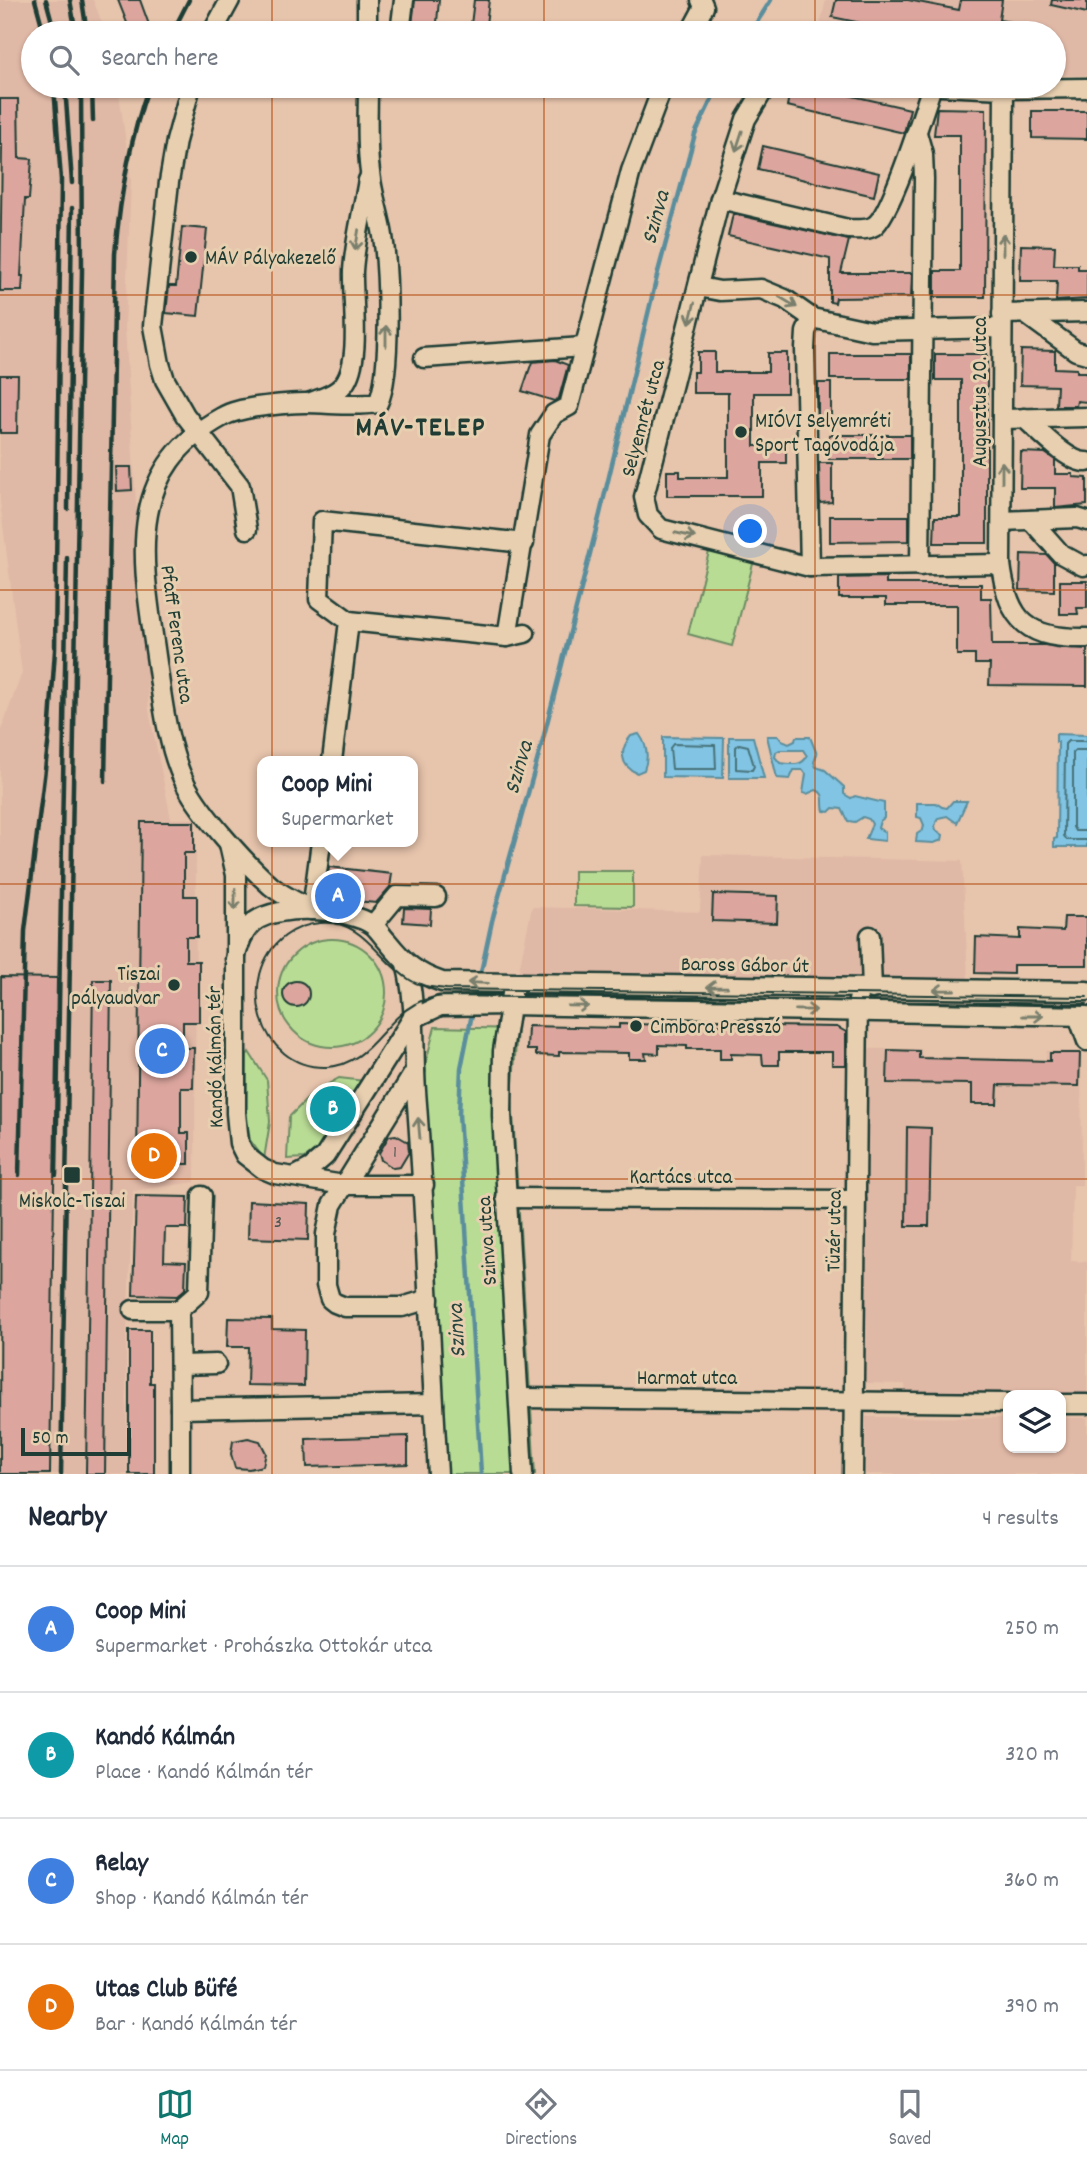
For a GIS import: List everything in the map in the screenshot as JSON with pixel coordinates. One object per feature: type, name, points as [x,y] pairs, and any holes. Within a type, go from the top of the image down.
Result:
[{"type":"street","points":[[219,21],[230,0]]},
{"type":"street","points":[[367,0],[367,21]]},
{"type":"street","points":[[401,21],[404,0]]},
{"type":"street","points":[[696,21],[704,7],[701,0]]},
{"type":"street","points":[[1066,88],[1087,88]]},
{"type":"street","points":[[188,98],[169,182],[153,326],[165,380],[198,433],[240,486],[247,529]]},
{"type":"street","points":[[309,403],[334,393],[344,383],[353,356],[353,271],[370,173],[368,98]]},
{"type":"street","points":[[507,637],[540,435],[554,414],[569,406],[631,172],[659,98]]},
{"type":"street","name":"Selyemrét utca","points":[[759,98],[746,119],[720,199],[644,497],[648,515],[661,529],[810,567],[1001,564]]},
{"type":"street","points":[[720,199],[848,229],[866,230],[876,225],[885,211],[928,98]]},
{"type":"street","name":"Augusztus 20. utca","points":[[1004,98],[1001,564],[1004,586],[1010,606],[1023,622],[1044,635],[1087,638]]},
{"type":"street","points":[[917,133],[923,154],[925,179],[920,566]]},
{"type":"street","name":"Pfaff Ferenc utca","points":[[228,841],[192,794],[176,760],[162,696],[145,575],[146,515],[155,489],[168,465],[183,446],[223,415],[242,410],[309,403],[354,406],[379,402],[383,393],[386,366],[386,262],[370,173]]},
{"type":"street","points":[[699,287],[720,291],[761,289],[785,299],[812,318],[872,331],[922,331],[1002,321],[1024,313],[1087,312]]},
{"type":"street","points":[[1024,313],[1076,351],[1087,354]]},
{"type":"street","points":[[810,567],[805,349],[806,332],[812,318]]},
{"type":"street","points":[[424,358],[583,347]]},
{"type":"street","points":[[1002,418],[1087,418]]},
{"type":"street","points":[[1024,418],[1065,454],[1082,462],[1087,461]]},
{"type":"street","points":[[1002,521],[1077,518],[1087,520]]},
{"type":"street","points":[[1031,520],[1061,554],[1083,566],[1087,565]]},
{"type":"street","points":[[524,543],[322,521],[319,599],[349,621],[507,637],[525,633]]},
{"type":"street","points":[[333,756],[349,621]]},
{"type":"street","points":[[228,841],[272,887],[312,910]]},
{"type":"street","name":"Kandó Kálmán tér","points":[[228,841],[236,876],[236,1113],[239,1143],[245,1155],[263,1169],[275,1174],[344,1185],[424,1185]]},
{"type":"street","points":[[312,910],[320,847]]},
{"type":"street","points":[[373,925],[397,896],[436,897]]},
{"type":"street","points":[[235,959],[240,940],[257,920],[283,911],[312,910],[343,914],[373,925],[406,964],[411,981],[424,1185],[438,1474]]},
{"type":"street","name":"Tüzér utca","points":[[853,1474],[858,1011],[865,989],[870,936]]},
{"type":"street","name":"Baross Gábor út","points":[[406,964],[422,975],[442,982],[1087,991]]},
{"type":"street","name":"Szinva utca","points":[[513,983],[503,1051],[501,1088],[523,1474]]},
{"type":"street","points":[[296,1177],[325,1156],[412,1018],[440,1006],[1082,1016],[1087,1041]]},
{"type":"street","points":[[415,1071],[332,1205],[326,1234],[326,1285],[330,1298],[345,1307],[394,1308],[429,1299]]},
{"type":"street","points":[[133,1310],[179,1310],[199,1292],[202,1196]]},
{"type":"street","name":"Kartács utca","points":[[506,1198],[856,1200]]},
{"type":"street","points":[[179,1310],[180,1474]]},
{"type":"street","points":[[180,1365],[216,1364]]},
{"type":"street","name":"Harmat utca","points":[[519,1398],[1003,1403]]},
{"type":"street","points":[[180,1409],[434,1404]]},
{"type":"street","points":[[1066,1404],[1087,1404]]},
{"type":"shaded area","points":[[0,0],[93,0],[101,21],[21,21],[21,98],[120,98],[131,180],[125,328],[149,711],[171,819],[196,819],[195,1182],[133,1191],[126,1354],[127,1474],[0,1474],[0,733],[22,673],[0,501]]},
{"type":"shaded area","points":[[826,0],[1087,0],[1087,75],[1066,75],[1066,21],[821,21]]},
{"type":"shaded area","points":[[703,855],[962,861],[968,978],[858,989],[517,980],[532,907],[700,912]]},
{"type":"shaded area","points":[[868,1049],[921,1049],[922,1056],[1046,1060],[1047,1051],[1081,1052],[1082,1185],[1073,1185],[1071,1261],[1087,1262],[1087,1394],[1066,1394],[1066,1390],[1003,1390],[1003,1394],[906,1394],[905,1384],[866,1383]]},
{"type":"shaded area","points":[[866,1417],[1003,1418],[1003,1453],[1066,1453],[1066,1418],[1087,1418],[1087,1474],[866,1474]]},
{"type":"green space","points":[[710,548],[754,560],[732,646],[688,634]]},
{"type":"green space","points":[[574,871],[633,871],[633,907],[574,906]]},
{"type":"green space","points":[[332,939],[353,943],[370,955],[382,972],[386,993],[382,1014],[370,1031],[353,1043],[332,1047],[311,1043],[294,1031],[282,1014],[278,993],[282,972],[294,955],[311,943]]},
{"type":"green space","points":[[435,1027],[517,1029],[512,1098],[535,1474],[447,1474],[423,1073]]},
{"type":"green space","points":[[249,1052],[267,1080],[270,1122],[264,1159],[250,1140],[246,1116]]},
{"type":"green space","points":[[339,1078],[365,1081],[332,1127],[322,1146],[305,1158],[287,1159],[289,1117],[314,1092]]},
{"type":"water","points":[[639,734],[646,747],[647,761],[644,770],[637,773],[624,762],[623,752],[631,736]]},
{"type":"water","points":[[1056,734],[1087,735],[1087,847],[1054,847],[1054,839],[1057,838]]},
{"type":"water","points":[[767,736],[778,736],[789,744],[795,741],[796,737],[810,737],[817,754],[814,762],[816,767],[825,770],[844,787],[844,794],[851,798],[855,796],[884,803],[884,818],[878,828],[885,832],[885,841],[866,839],[872,824],[869,819],[863,817],[855,822],[848,821],[842,809],[824,811],[823,796],[816,790],[803,793],[806,774],[803,770],[794,770],[790,779],[777,778]],"holes":[[[780,750],[803,750],[807,756],[799,763],[780,763],[775,757]]]},
{"type":"water","points":[[663,737],[724,738],[723,778],[663,777]]},
{"type":"water","points":[[729,737],[753,737],[764,778],[729,778]]},
{"type":"water","points":[[953,801],[967,801],[957,823],[947,816],[938,818],[935,826],[943,835],[942,840],[934,843],[916,842],[917,834],[923,830],[924,825],[921,818],[917,817],[917,803],[936,803],[947,808]]},
{"type":"building","points":[[118,0],[140,0],[148,21],[126,21]]},
{"type":"building","points":[[415,0],[439,0],[437,21],[412,21]]},
{"type":"building","points":[[474,0],[489,0],[486,21],[471,21]]},
{"type":"building","points":[[836,0],[908,0],[959,10],[961,0],[1002,0],[999,20],[1006,21],[851,21],[832,17]]},
{"type":"building","points":[[1052,0],[1087,0],[1087,13],[1051,5]]},
{"type":"building","points":[[789,98],[862,98],[910,109],[904,133],[787,106]]},
{"type":"building","points":[[0,99],[18,99],[19,158],[32,159],[29,199],[25,199],[22,291],[0,291]]},
{"type":"building","points":[[937,108],[986,109],[985,297],[935,297],[935,271],[960,271],[960,135],[934,135]]},
{"type":"building","points":[[1032,111],[1087,111],[1087,139],[1032,138]]},
{"type":"building","points":[[763,146],[879,173],[874,196],[758,169]]},
{"type":"building","points":[[733,214],[849,240],[841,273],[912,273],[911,297],[836,298],[835,303],[830,302],[830,259],[728,236]]},
{"type":"building","name":"MÁV Pályakezelő","points":[[182,227],[207,229],[198,316],[166,313],[169,286],[176,286]]},
{"type":"building","points":[[1021,245],[1055,246],[1054,265],[1078,265],[1078,269],[1087,269],[1087,299],[1056,301],[1057,281],[1020,281]]},
{"type":"building","points":[[1021,350],[1055,351],[1055,368],[1087,372],[1087,402],[1077,401],[1076,406],[1056,406],[1057,386],[1020,385]]},
{"type":"building","name":"MIÓVI Selyemréti Sport Tagóvodája","points":[[698,352],[715,352],[715,372],[768,372],[768,353],[787,353],[787,393],[754,393],[754,446],[786,446],[786,463],[762,463],[762,496],[667,496],[667,471],[680,471],[680,477],[728,477],[728,393],[693,393],[693,372],[698,372]]},
{"type":"building","points":[[830,354],[911,354],[911,379],[830,379]]},
{"type":"building","points":[[935,354],[987,354],[987,543],[934,543],[935,517],[961,517],[961,380],[935,380]]},
{"type":"building","points":[[555,360],[568,365],[559,398],[554,401],[522,391],[532,362]]},
{"type":"building","points":[[0,375],[18,375],[17,433],[0,433]]},
{"type":"building","points":[[818,383],[831,383],[831,423],[818,422]]},
{"type":"building","points":[[829,435],[910,435],[910,459],[829,459]]},
{"type":"building","points":[[1021,452],[1045,453],[1055,460],[1055,474],[1073,474],[1073,477],[1087,478],[1087,505],[1055,508],[1055,488],[1020,488]]},
{"type":"building","points":[[819,463],[832,463],[832,502],[820,503]]},
{"type":"building","points":[[116,467],[131,467],[132,490],[117,491]]},
{"type":"building","points":[[830,516],[909,516],[909,541],[830,542]]},
{"type":"building","points":[[1021,554],[1047,555],[1054,563],[1054,591],[1020,590]]},
{"type":"building","points":[[886,577],[886,584],[981,584],[981,598],[991,598],[992,645],[1044,645],[1087,649],[1087,686],[989,685],[990,664],[975,664],[975,655],[957,655],[957,605],[886,605],[886,598],[839,598],[839,578]]},
{"type":"building","points":[[1060,581],[1087,581],[1087,608],[1077,608],[1078,614],[1060,614]]},
{"type":"building","name":"Tiszai pályaudvar","points":[[141,822],[194,822],[194,853],[184,853],[184,896],[197,896],[197,937],[186,937],[186,961],[199,961],[199,1022],[183,1022],[183,1048],[194,1048],[193,1088],[181,1088],[181,1133],[189,1133],[189,1164],[137,1164]]},
{"type":"building","points":[[329,867],[392,874],[390,887],[376,903],[325,898]]},
{"type":"building","points":[[713,894],[778,896],[777,923],[712,921]]},
{"type":"building","points":[[404,908],[431,909],[430,924],[403,922]]},
{"type":"building","points":[[1064,917],[1087,917],[1087,965],[1013,965],[1013,974],[975,973],[976,937],[1020,939],[1020,929],[1063,931]]},
{"type":"building","points":[[1,977],[57,978],[50,1474],[0,1474]]},
{"type":"building","points":[[93,980],[111,980],[105,1474],[86,1474]]},
{"type":"building","points":[[296,981],[305,985],[309,994],[305,1003],[296,1007],[287,1003],[283,994],[287,985]]},
{"type":"building","points":[[619,1024],[837,1027],[846,1032],[846,1065],[832,1065],[832,1052],[779,1052],[779,1065],[763,1065],[762,1055],[731,1054],[731,1059],[720,1059],[720,1049],[687,1049],[687,1046],[659,1045],[659,1054],[645,1053],[646,1059],[629,1059],[629,1053],[559,1052],[559,1056],[536,1055],[536,1050],[527,1050],[528,1026],[619,1028]]},
{"type":"building","points":[[888,1050],[919,1051],[919,1058],[1050,1061],[1050,1053],[1080,1053],[1079,1086],[998,1085],[997,1104],[972,1104],[972,1084],[887,1083]]},
{"type":"building","points":[[907,1127],[931,1128],[929,1226],[906,1226]]},
{"type":"building","points":[[396,1135],[408,1142],[409,1152],[400,1167],[393,1168],[381,1160],[379,1153],[389,1136]]},
{"type":"building","points":[[136,1196],[188,1197],[187,1228],[165,1228],[164,1261],[186,1262],[185,1289],[177,1296],[133,1295]]},
{"type":"building","points":[[249,1201],[309,1204],[308,1240],[248,1238]]},
{"type":"building","points":[[228,1318],[272,1319],[272,1329],[305,1330],[304,1386],[247,1385],[248,1347],[227,1347]]},
{"type":"building","points":[[129,1330],[150,1330],[150,1383],[154,1383],[154,1474],[129,1474]]},
{"type":"building","points":[[408,1436],[408,1464],[307,1467],[306,1439]]},
{"type":"building","points":[[248,1438],[260,1441],[266,1453],[263,1466],[235,1468],[231,1454],[233,1441]]},
{"type":"waterway","name":"Szinva","points":[[758,21],[771,0]]},
{"type":"waterway","name":"Szinva","points":[[480,977],[492,921],[541,747],[600,514],[658,272],[695,134],[712,98]]},
{"type":"waterway","name":"Szinva","points":[[473,1009],[461,1068],[459,1114],[481,1474]]},
{"type":"tram line","points":[[1087,997],[446,989],[410,980],[359,934],[335,923],[311,924],[285,936],[269,953],[260,973],[258,995],[261,1017],[270,1037],[284,1053],[303,1064],[327,1067],[354,1059],[393,1021],[415,1004],[445,996],[1087,1004]]},
{"type":"railway","points":[[35,0],[41,21]]},
{"type":"railway","points":[[46,0],[52,21]]},
{"type":"railway","points":[[70,0],[74,21]]},
{"type":"railway","points":[[82,0],[85,21]]},
{"type":"railway","points":[[178,21],[189,0]]},
{"type":"railway","points":[[19,1175],[25,931],[49,737],[55,650],[61,180],[55,98]]},
{"type":"railway","points":[[66,98],[72,183]]},
{"type":"railway","points":[[61,1474],[82,271],[81,98]]},
{"type":"railway","points":[[92,98],[93,121]]},
{"type":"railway","points":[[105,781],[115,254],[126,169],[145,98]]},
{"type":"railway","points":[[68,509],[72,208]]},
{"type":"railway","points":[[56,1175],[67,558]]},
{"type":"place","name":"MÁV Pályakezelő","points":[[191,257]]},
{"type":"place","name":"MIÓVI Selyemréti Sport Tagóvodája","points":[[741,432]]},
{"type":"place","name":"Coop Mini","points":[[338,896]]},
{"type":"place","name":"Tiszai pályaudvar","points":[[174,985]]},
{"type":"place","name":"Cimbora Presszó","points":[[636,1026]]},
{"type":"place","name":"Relay","points":[[162,1051]]},
{"type":"place","name":"Kandó Kálmán","points":[[333,1109]]},
{"type":"place","name":"Utas Club Büfé","points":[[154,1156]]},
{"type":"place","name":"Miskolc-Tiszai","points":[[72,1175]]},
{"type":"district","name":"MÁV-TELEP","points":[[421,425]]}]
